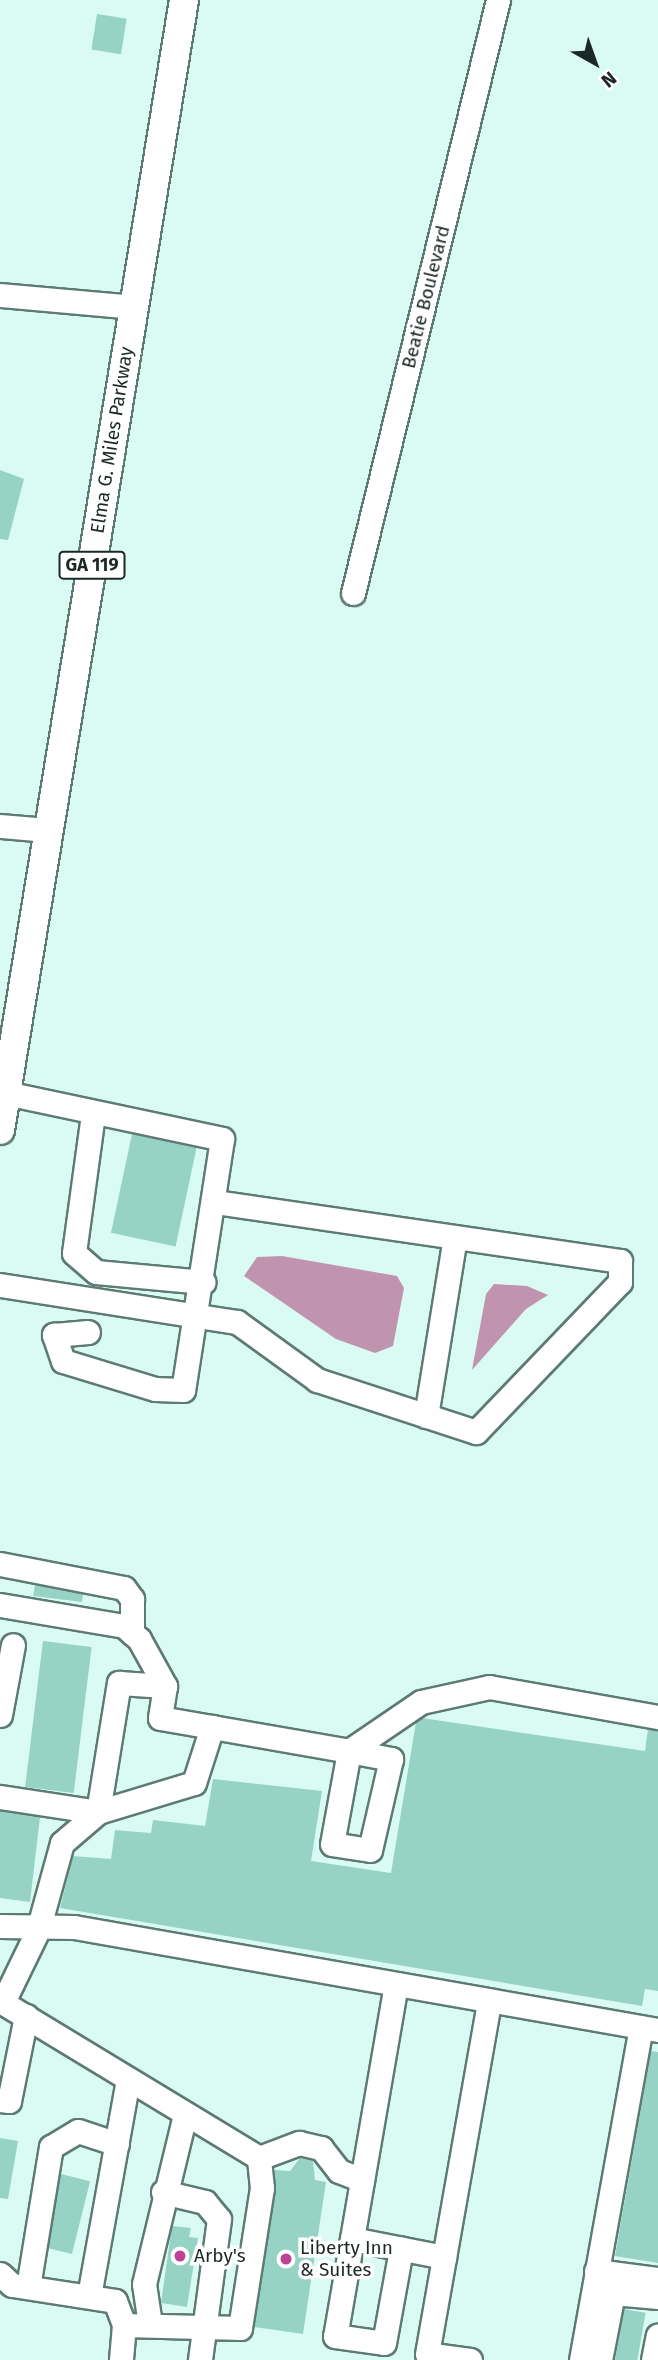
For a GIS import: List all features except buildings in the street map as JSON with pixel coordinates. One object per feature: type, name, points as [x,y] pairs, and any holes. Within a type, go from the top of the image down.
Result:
[{"type":"main road","name":"Elma G. Miles Parkway","points":[[0,1129],[184,0]]},
{"type":"street","name":"Beatie Boulevard","points":[[354,593],[498,0]]},
{"type":"street","points":[[0,295],[134,307]]},
{"type":"street","points":[[0,826],[48,830]]},
{"type":"street","points":[[6,1093],[93,1114],[222,1139],[217,1202],[183,1390],[155,1389],[63,1362],[54,1335],[88,1332]]},
{"type":"street","points":[[93,1114],[74,1253],[96,1272],[204,1282]]},
{"type":"street","points":[[0,1286],[237,1322],[317,1380],[476,1432],[620,1282],[620,1261],[217,1202]]},
{"type":"street","points":[[426,1416],[455,1237]]},
{"type":"street","points":[[0,1564],[124,1588],[132,1599],[132,1633]]},
{"type":"street","points":[[0,1605],[124,1626],[132,1633],[165,1686],[160,1718],[349,1751],[421,1702],[489,1687],[658,1717]]},
{"type":"street","points":[[0,1715],[13,1645]]},
{"type":"street","points":[[98,1812],[119,1683],[165,1686]]},
{"type":"street","points":[[212,1727],[194,1783],[98,1812],[62,1843],[38,1930],[2,2002],[259,2158]]},
{"type":"street","points":[[0,1797],[98,1812]]},
{"type":"street","points":[[0,1926],[38,1930],[74,1927],[649,2028],[597,2271],[581,2360]]},
{"type":"street","points":[[396,1984],[335,2336],[384,2343],[401,2249]]},
{"type":"street","points":[[470,2360],[424,2358],[489,2001]]},
{"type":"street","points":[[0,2100],[9,2101],[26,2016]]},
{"type":"street","points":[[89,2296],[128,2080]]},
{"type":"street","points":[[150,2324],[144,2284],[163,2192],[185,2115]]},
{"type":"street","points":[[28,2287],[51,2147],[78,2131],[117,2144]]},
{"type":"street","points":[[259,2158],[299,2143],[321,2148],[339,2171],[362,2180]]},
{"type":"street","points":[[124,2325],[240,2328],[255,2225],[259,2158]]},
{"type":"street","points":[[163,2192],[205,2202],[219,2219],[255,2225]]},
{"type":"street","points":[[200,2360],[202,2325],[219,2219]]},
{"type":"street","points":[[352,2239],[444,2257]]},
{"type":"street","points":[[597,2271],[658,2279]]},
{"type":"street","points":[[0,2274],[28,2287],[115,2301],[144,2284]]},
{"type":"street","points":[[600,2360],[613,2293],[658,2297]]},
{"type":"street","points":[[115,2301],[124,2325],[121,2360]]},
{"type":"street","points":[[653,2360],[658,2335]]},
{"type":"shaded area","points":[[282,1256],[397,1276],[404,1288],[393,1346],[375,1353],[336,1339],[244,1276],[257,1257]]},
{"type":"shaded area","points":[[494,1284],[527,1286],[548,1295],[526,1309],[472,1370],[486,1294]]},
{"type":"place","name":"Arby's","points":[[180,2256]]},
{"type":"place","name":"Liberty Inn & Suites","points":[[286,2259]]}]
